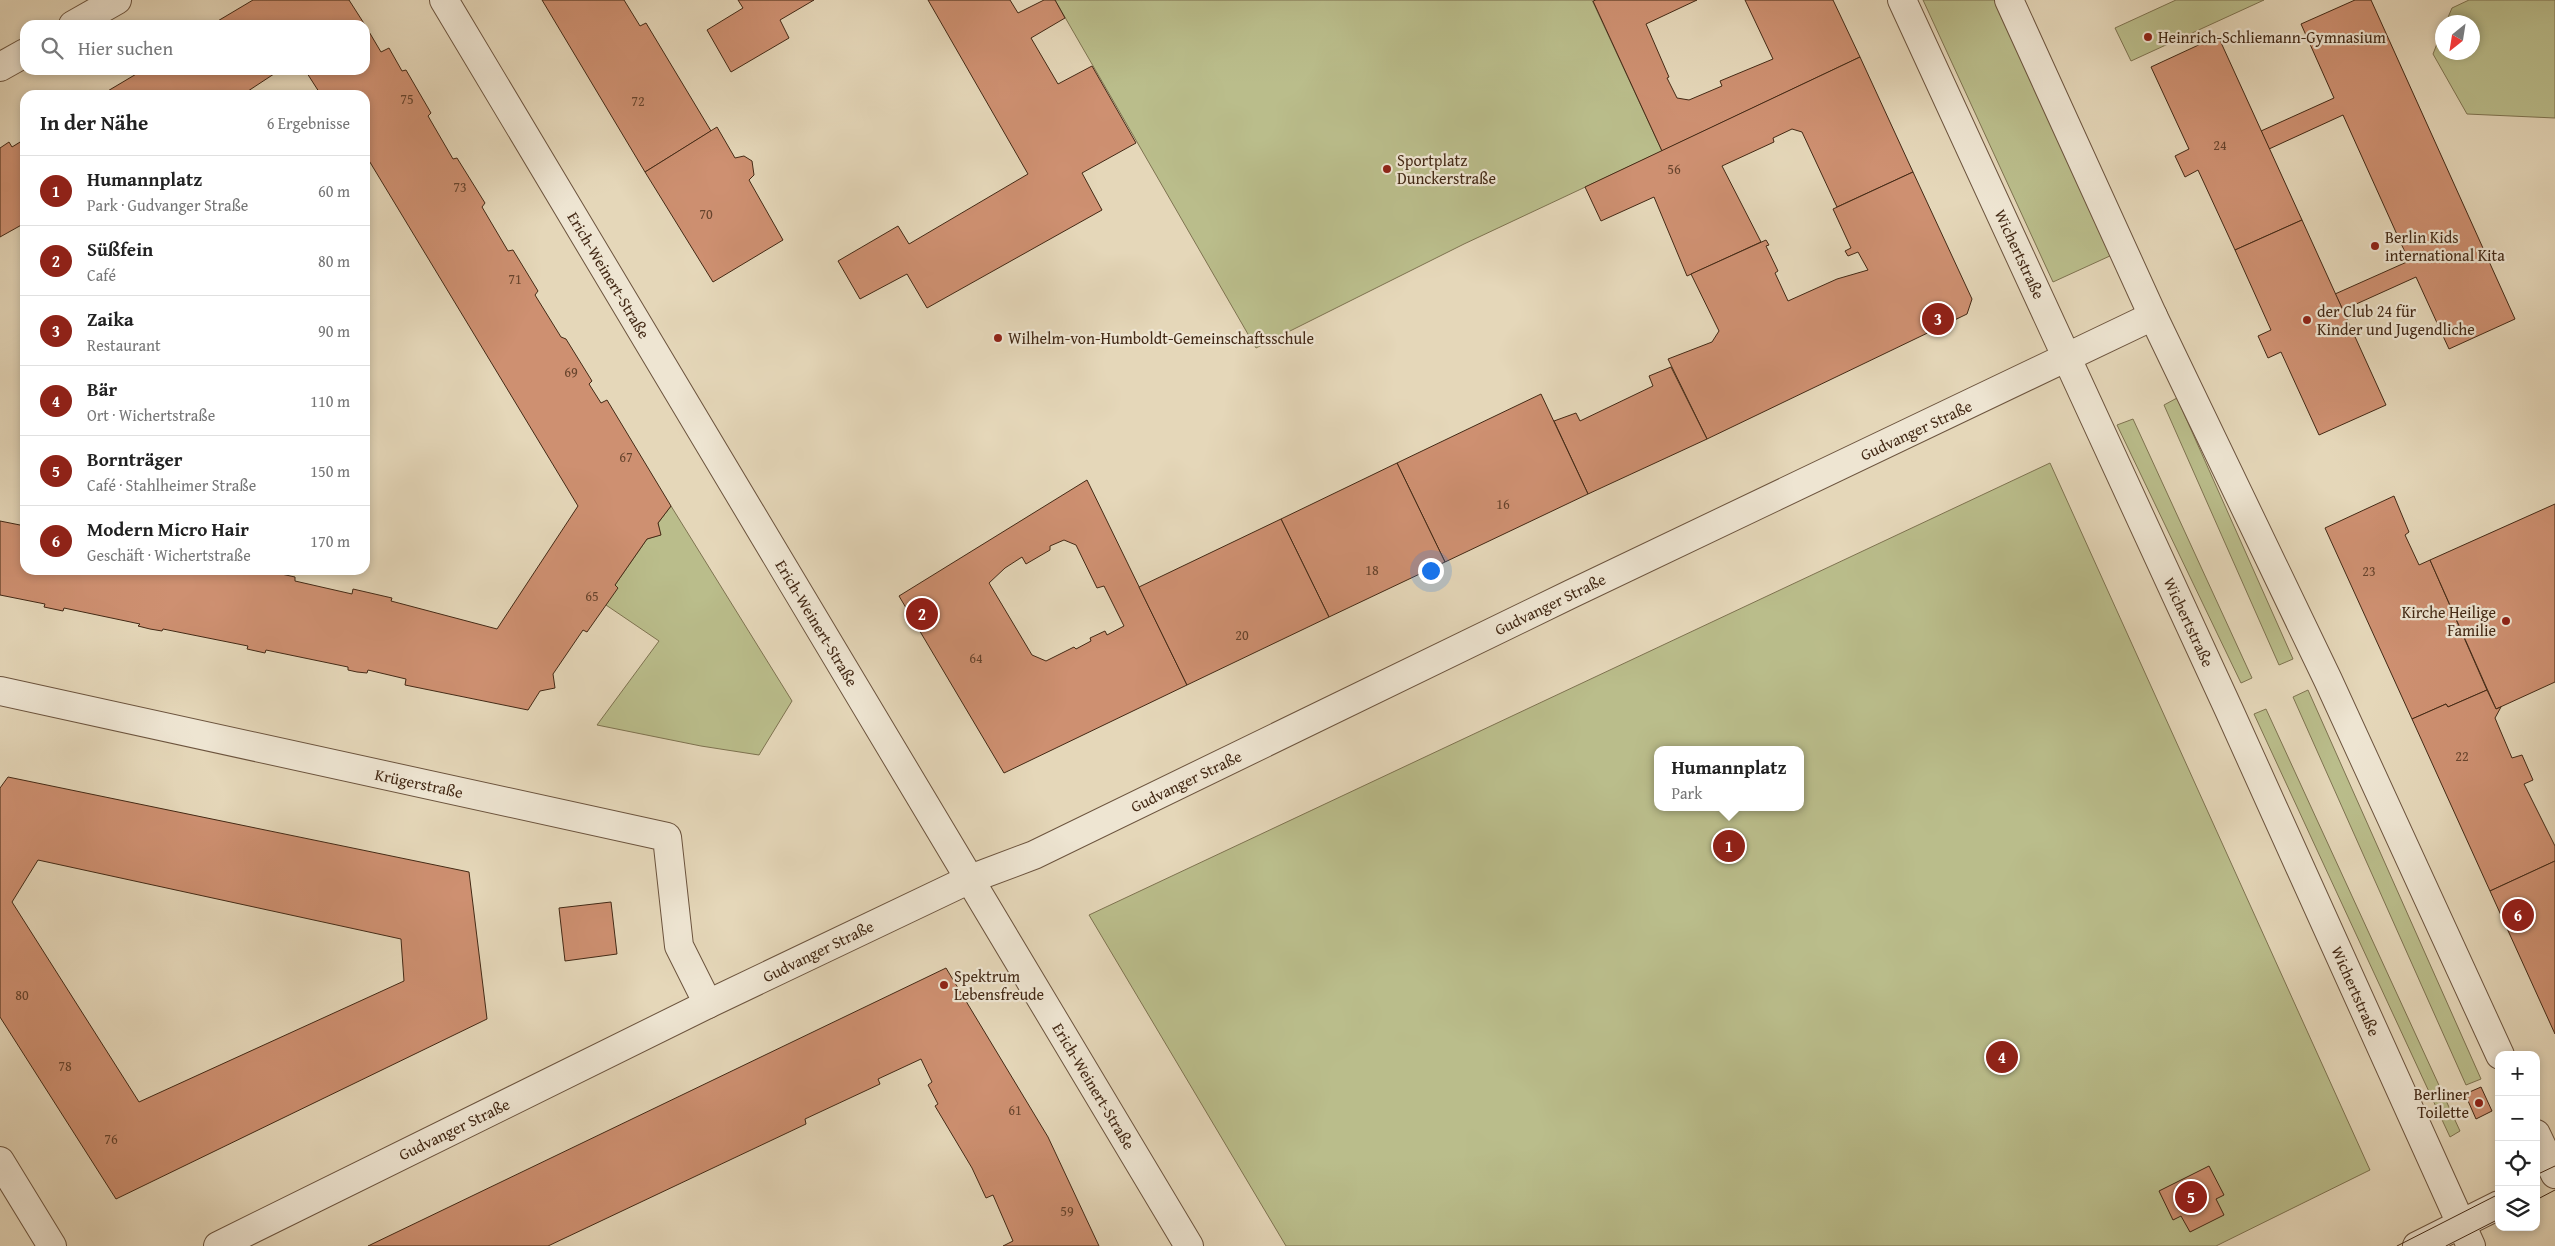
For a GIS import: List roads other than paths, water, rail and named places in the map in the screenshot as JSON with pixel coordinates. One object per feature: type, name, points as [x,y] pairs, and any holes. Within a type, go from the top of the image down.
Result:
[{"type":"street","points":[[82,20],[117,0]]},
{"type":"street","name":"Erich-Weinert-Straße","points":[[444,0],[1189,1246]]},
{"type":"street","name":"Wichertstraße","points":[[1902,0],[2068,358],[2466,1235]]},
{"type":"street","points":[[2009,0],[2153,316],[2328,680],[2498,1051]]},
{"type":"street","points":[[0,67],[20,56]]},
{"type":"street","name":"Gudvanger Straße","points":[[218,1246],[708,1004],[970,879],[1034,855],[1562,598],[2153,316]]},
{"type":"street","name":"Krügerstraße","points":[[0,691],[667,837],[679,946],[708,1004]]},
{"type":"street","points":[[2539,1141],[2555,1175],[2540,1184]]},
{"type":"street","points":[[0,1161],[52,1246]]},
{"type":"street","points":[[2417,1246],[2466,1235],[2495,1209]]},
{"type":"tram line","points":[[2540,1173],[2555,1166]]},
{"type":"tram line","points":[[2540,1198],[2555,1190]]},
{"type":"tram line","points":[[2397,1246],[2495,1196]]},
{"type":"tram line","points":[[2446,1246],[2495,1221]]},
{"type":"place","name":"Heinrich-Schliemann-Gymnasium","points":[[2148,37]]},
{"type":"place","name":"Sportplatz Dunckerstraße","points":[[1387,169]]},
{"type":"place","name":"Berlin Kids international Kita","points":[[2375,246]]},
{"type":"place","name":"Zaika","points":[[1938,319]]},
{"type":"place","name":"der Club 24 für Kinder und Jugendliche","points":[[2307,320]]},
{"type":"place","name":"Wilhelm-von-Humboldt-Gemeinschaftsschule","points":[[998,338]]},
{"type":"place","name":"Süßfein","points":[[922,614]]},
{"type":"place","name":"Kirche Heilige Familie","points":[[2506,621]]},
{"type":"place","name":"Humannplatz","points":[[1729,846]]},
{"type":"place","name":"Modern Micro Hair","points":[[2518,915]]},
{"type":"place","name":"Spektrum Lebensfreude","points":[[944,985]]},
{"type":"place","name":"Bär","points":[[2002,1057]]},
{"type":"place","name":"Berliner Toilette","points":[[2479,1103]]},
{"type":"place","name":"Bornträger","points":[[2191,1197]]}]
